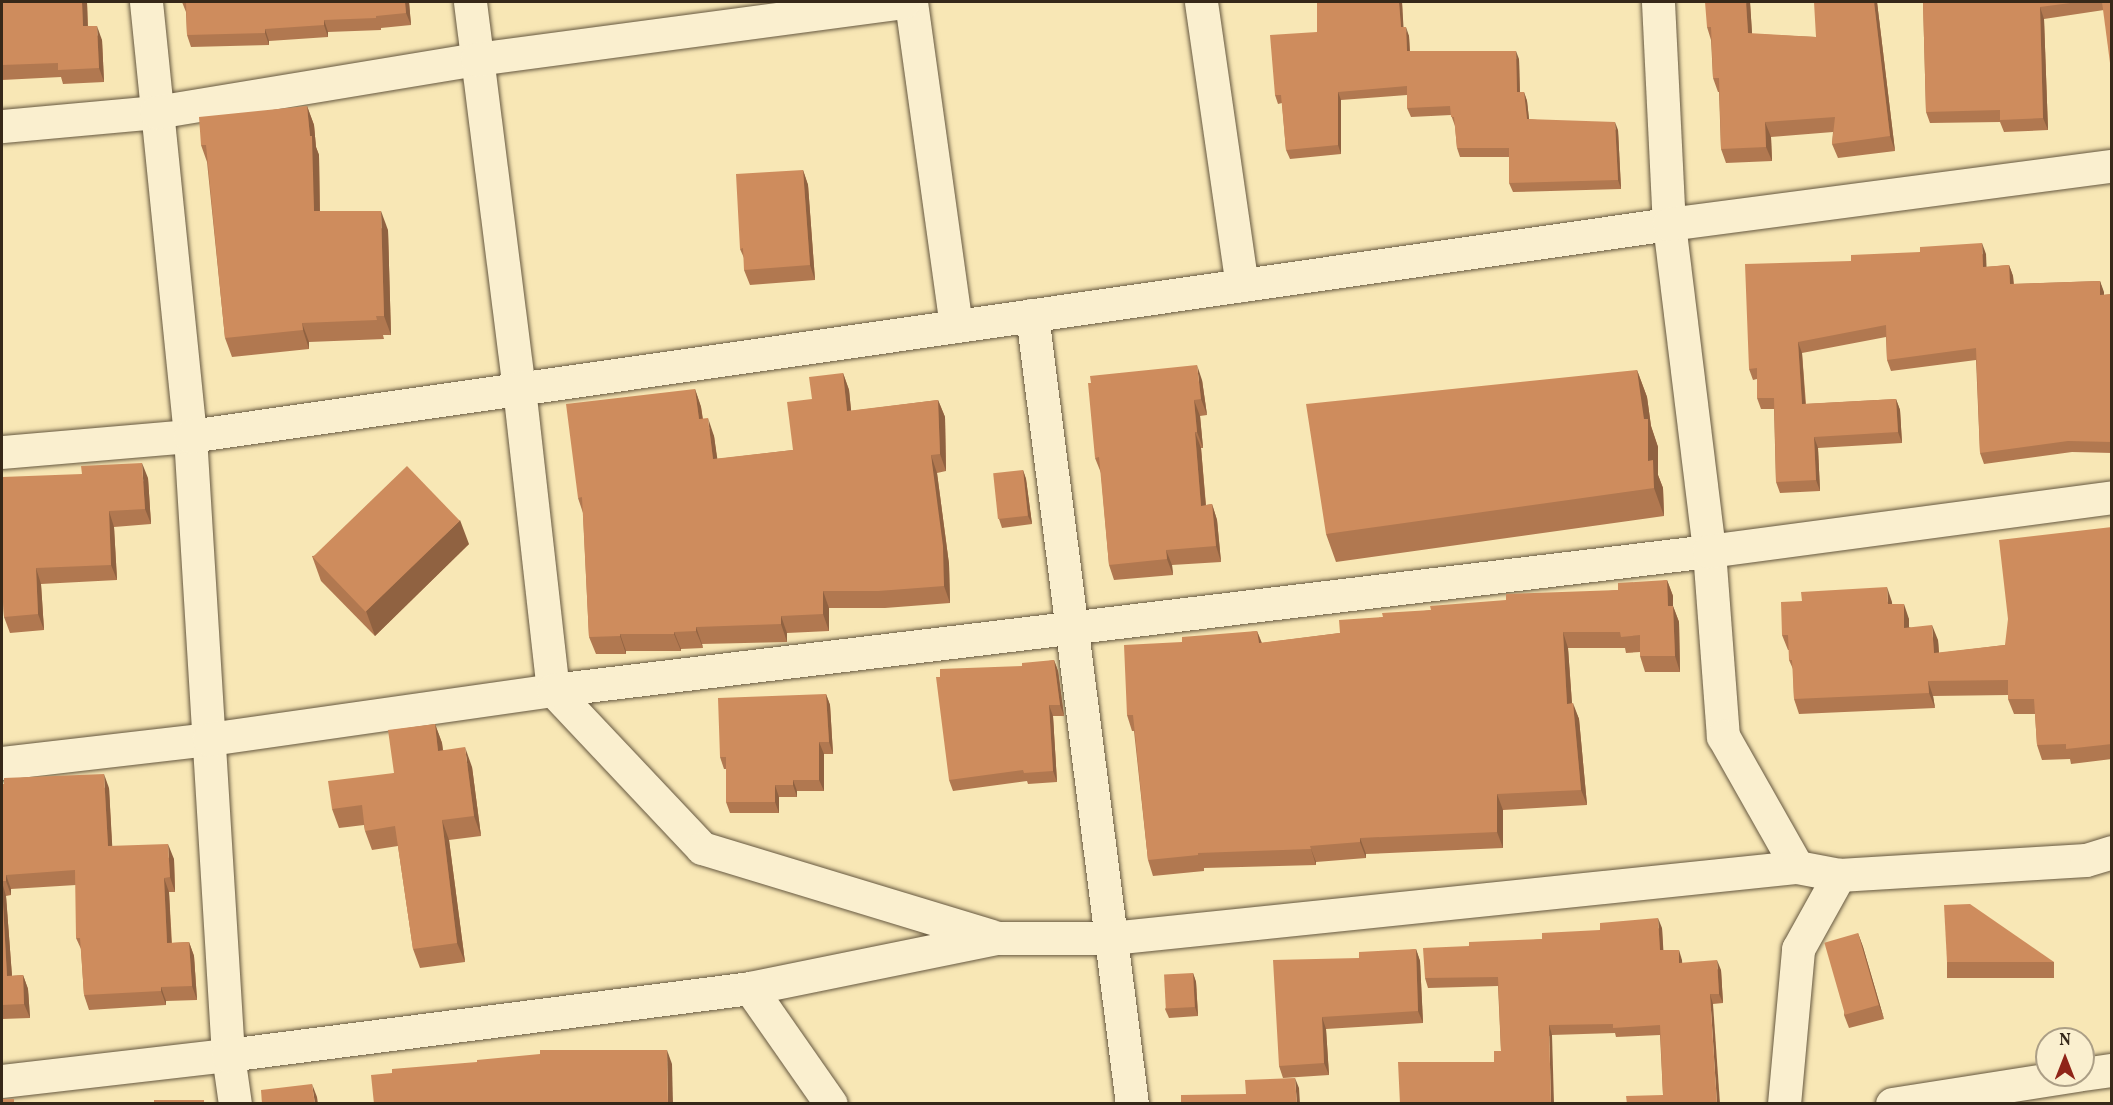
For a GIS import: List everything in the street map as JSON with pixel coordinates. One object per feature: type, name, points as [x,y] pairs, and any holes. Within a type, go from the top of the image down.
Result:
[{"type":"street","points":[[146,2],[190,436],[228,1055],[235,1104]]},
{"type":"street","points":[[470,2],[519,388],[553,690],[702,848],[996,938]]},
{"type":"street","points":[[2,126],[156,112],[477,59],[903,2]]},
{"type":"street","points":[[911,2],[956,326]]},
{"type":"street","points":[[1201,2],[1242,285]]},
{"type":"street","points":[[1658,2],[1669,224],[1709,551],[1723,736],[1797,867]]},
{"type":"street","points":[[2,452],[190,436],[1669,224],[2112,166]]},
{"type":"street","points":[[1032,315],[1132,1104]]},
{"type":"street","points":[[2,763],[209,739],[553,690],[1709,551],[2112,496]]},
{"type":"street","points":[[2,1081],[228,1055],[750,988],[996,938],[1111,938],[1797,867],[1839,875],[2086,860],[2112,852]]},
{"type":"street","points":[[1784,1104],[1798,949],[1839,875]]},
{"type":"street","points":[[750,988],[831,1104]]},
{"type":"street","points":[[2095,1072],[2112,1070]]},
{"type":"street","points":[[1892,1104],[2035,1082]]},
{"type":"building","points":[[2,2],[82,2],[83,26],[97,26],[99,68],[58,70],[58,63],[2,65]]},
{"type":"building","points":[[186,2],[405,2],[406,13],[376,16],[376,18],[324,20],[324,25],[265,29],[265,33],[187,35]]},
{"type":"building","points":[[1317,2],[1399,2],[1401,27],[1406,27],[1407,51],[1516,51],[1517,92],[1524,92],[1527,119],[1615,122],[1618,180],[1509,183],[1509,148],[1457,148],[1454,117],[1451,117],[1450,106],[1407,108],[1407,86],[1338,92],[1338,145],[1286,150],[1281,95],[1275,95],[1270,35],[1317,32]]},
{"type":"building","points":[[1705,2],[1746,2],[1748,33],[1816,37],[1814,2],[1874,2],[1890,136],[1832,144],[1835,117],[1765,122],[1766,147],[1721,149],[1719,78],[1713,78],[1711,27],[1707,27]]},
{"type":"building","points":[[1923,2],[2078,2],[2040,7],[2043,118],[2000,120],[2000,110],[1926,112]]},
{"type":"building","points":[[2102,2],[2112,2],[2112,78]]},
{"type":"building","points":[[307,106],[310,136],[312,136],[314,211],[381,211],[384,316],[376,316],[377,320],[302,323],[303,330],[225,338],[206,145],[201,145],[199,117]]},
{"type":"building","points":[[803,170],[810,265],[744,270],[743,248],[740,249],[736,174]]},
{"type":"building","points":[[1982,243],[1983,267],[2009,265],[2010,284],[2100,281],[2100,295],[2112,294],[2112,442],[2068,441],[1980,453],[1976,348],[1887,360],[1886,325],[1798,342],[1802,404],[1896,399],[1898,432],[1814,437],[1816,480],[1776,482],[1774,398],[1757,398],[1757,368],[1749,369],[1745,264],[1851,261],[1851,255],[1920,252],[1920,247]]},
{"type":"building","points":[[1197,365],[1201,399],[1194,400],[1201,506],[1212,504],[1216,546],[1166,550],[1167,559],[1109,565],[1099,457],[1095,458],[1088,383],[1091,383],[1090,376]]},
{"type":"building","points":[[1637,370],[1644,419],[1648,419],[1648,461],[1653,460],[1654,488],[1326,534],[1306,404]]},
{"type":"building","points":[[843,373],[847,411],[938,400],[940,454],[931,455],[943,546],[944,586],[878,591],[823,591],[823,614],[781,616],[781,624],[696,627],[696,631],[674,632],[674,634],[620,634],[620,636],[589,637],[582,497],[578,498],[566,404],[695,389],[699,419],[708,418],[713,459],[793,450],[787,402],[812,399],[809,377]]},
{"type":"building","points":[[142,463],[145,509],[109,511],[111,565],[36,568],[38,614],[4,617],[2,477],[82,474],[81,466]]},
{"type":"building","points":[[407,466],[460,521],[366,612],[313,557]]},
{"type":"building","points":[[1023,470],[1028,516],[998,519],[993,473]]},
{"type":"building","points":[[2112,527],[2112,744],[2066,749],[2066,744],[2037,745],[2034,699],[2008,699],[2008,680],[1928,681],[1929,693],[1794,699],[1788,635],[1782,635],[1781,602],[1802,601],[1801,592],[1887,587],[1888,604],[1904,604],[1904,628],[1932,625],[1934,653],[2005,645],[2008,619],[1999,540]]},
{"type":"building","points":[[1667,580],[1668,606],[1673,606],[1675,656],[1640,656],[1640,635],[1621,637],[1620,632],[1563,632],[1567,704],[1573,703],[1581,790],[1497,794],[1497,832],[1360,838],[1360,842],[1310,846],[1311,849],[1198,853],[1198,855],[1148,860],[1133,715],[1127,715],[1124,645],[1182,642],[1182,637],[1257,631],[1259,643],[1340,633],[1339,620],[1383,617],[1382,613],[1431,610],[1430,606],[1506,600],[1506,594],[1618,590],[1618,583]]},
{"type":"building","points":[[1054,660],[1060,705],[1049,705],[1053,771],[1024,773],[1023,770],[949,780],[936,677],[940,677],[940,669],[1022,666],[1022,663]]},
{"type":"building","points":[[826,694],[829,742],[819,742],[819,780],[793,780],[793,785],[775,785],[775,802],[726,802],[726,757],[720,757],[718,698]]},
{"type":"building","points":[[435,724],[438,751],[465,747],[474,816],[442,820],[457,943],[413,949],[395,826],[365,831],[362,805],[332,809],[328,781],[394,773],[388,730]]},
{"type":"building","points":[[104,774],[108,846],[168,844],[170,877],[164,878],[167,943],[189,942],[192,986],[161,987],[161,991],[84,995],[80,938],[76,938],[75,870],[6,875],[6,881],[2,881],[2,784],[4,784],[4,778]]},
{"type":"building","points":[[2,887],[7,976],[23,975],[24,1004],[2,1005]]},
{"type":"building","points":[[1970,904],[2054,962],[1947,962],[1944,905]]},
{"type":"building","points":[[1658,918],[1660,950],[1679,950],[1679,963],[1717,960],[1719,994],[1710,994],[1717,1104],[1627,1104],[1626,1096],[1663,1095],[1660,1025],[1613,1028],[1613,1024],[1549,1025],[1551,1104],[1400,1104],[1398,1062],[1494,1062],[1494,1051],[1501,1051],[1498,977],[1425,978],[1423,948],[1469,946],[1469,942],[1542,939],[1542,933],[1600,930],[1600,923]]},
{"type":"building","points":[[1858,933],[1879,1005],[1845,1015],[1824,943]]},
{"type":"building","points":[[1416,949],[1418,1011],[1322,1017],[1324,1063],[1279,1066],[1273,960],[1359,958],[1359,952]]},
{"type":"building","points":[[1193,973],[1195,1007],[1166,1008],[1164,975]]},
{"type":"building","points":[[540,1050],[667,1050],[668,1104],[374,1104],[371,1075],[392,1073],[392,1069],[540,1054]]},
{"type":"building","points":[[1295,1078],[1297,1104],[1181,1104],[1181,1095],[1246,1094],[1245,1080]]},
{"type":"building","points":[[312,1084],[315,1104],[262,1104],[261,1090]]},
{"type":"building","points":[[2,1099],[14,1099],[14,1104],[2,1104]]},
{"type":"building","points":[[154,1100],[204,1100],[204,1104],[154,1104]]},
{"type":"building","points":[[2112,1102],[2112,1104],[2062,1104]]}]
